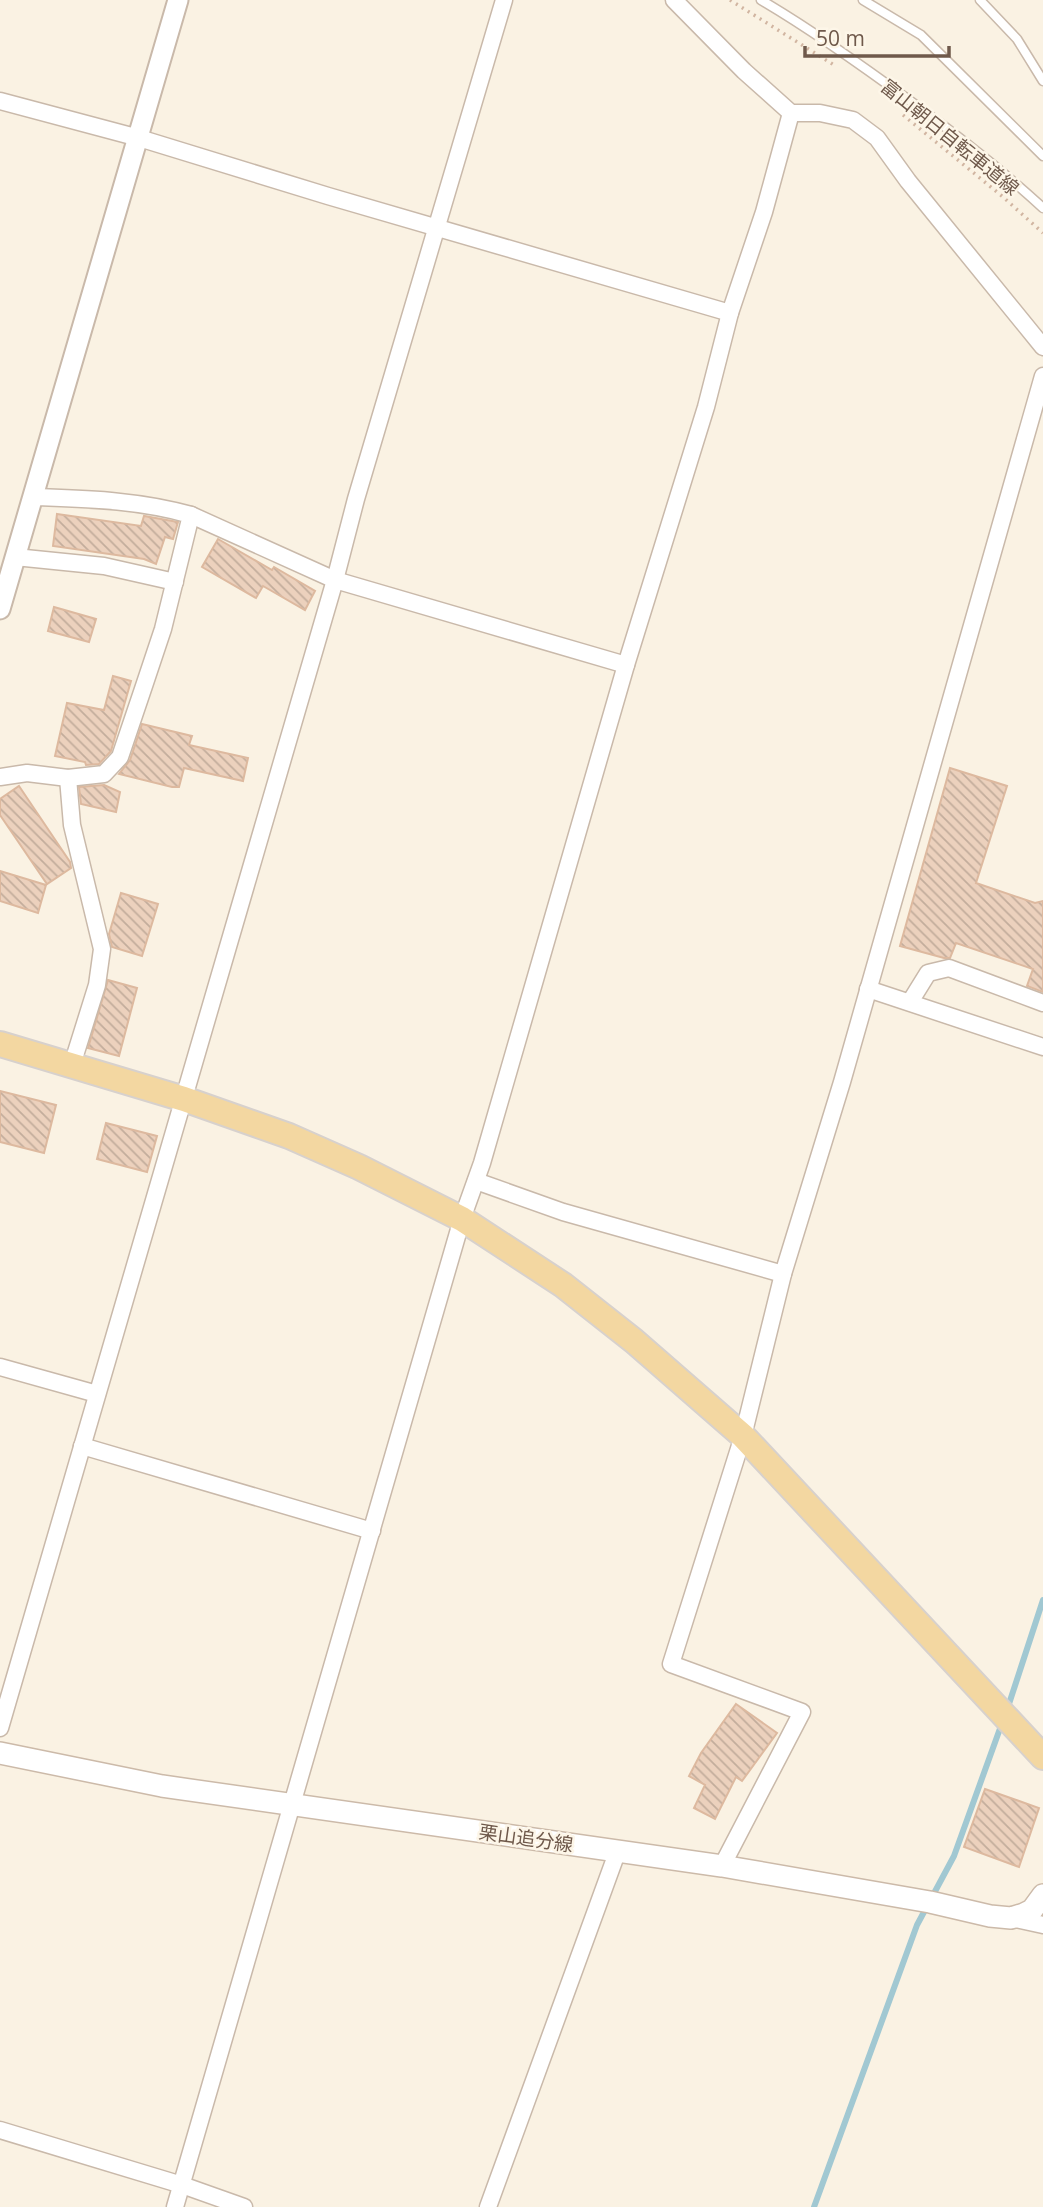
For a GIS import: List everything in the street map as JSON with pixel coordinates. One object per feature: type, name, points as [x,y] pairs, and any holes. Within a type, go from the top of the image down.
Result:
[{"type":"main road","points":[[0,1044],[184,1099],[289,1136],[359,1167],[463,1219],[563,1285],[634,1341],[743,1436],[1043,1757]]},
{"type":"main road","name":"栗山追分線","points":[[0,1753],[162,1786],[722,1866],[1011,1918]]},
{"type":"main road","points":[[1011,1918],[1032,1910],[1043,1895]]},
{"type":"street","points":[[0,609],[178,0]]},
{"type":"street","points":[[0,1728],[335,580],[356,499],[504,0]]},
{"type":"street","points":[[674,0],[744,71],[792,113],[820,113],[853,120],[877,138],[908,181],[1043,347]]},
{"type":"street","points":[[0,101],[139,138],[730,313]]},
{"type":"street","points":[[175,2207],[626,665],[706,407],[730,313],[764,212],[792,113]]},
{"type":"street","points":[[722,1866],[802,1712],[671,1664],[743,1436],[783,1274],[868,989],[1043,376]]},
{"type":"street","points":[[33,497],[158,505],[191,515],[335,580],[626,665]]},
{"type":"street","points":[[0,777],[27,773],[68,778],[104,774],[120,757],[163,629],[191,515]]},
{"type":"street","points":[[15,557],[104,566],[175,582]]},
{"type":"street","points":[[68,778],[72,825],[102,949],[97,985],[72,1065]]},
{"type":"street","points":[[910,1002],[929,973],[949,968],[1043,1003]]},
{"type":"street","points":[[868,989],[1043,1047]]},
{"type":"street","points":[[476,1181],[563,1212],[783,1274]]},
{"type":"street","points":[[0,1367],[97,1394]]},
{"type":"street","points":[[82,1446],[372,1531]]},
{"type":"street","points":[[488,2207],[618,1850]]},
{"type":"street","points":[[1011,1918],[1043,1925]]},
{"type":"street","points":[[0,2130],[182,2185],[244,2207]]},
{"type":"lane","points":[[761,0],[906,97],[999,168],[1043,208]]},
{"type":"lane","points":[[863,0],[921,36],[1043,156]]},
{"type":"lane","points":[[981,0],[1017,39],[1043,81]]},
{"type":"path","points":[[730,0],[834,65]]},
{"type":"path","name":"富山朝日自転車道線","points":[[901,113],[1043,233]]},
{"type":"building","points":[[57,514],[141,526],[144,516],[178,522],[173,539],[165,537],[156,564],[144,559],[53,546]]},
{"type":"building","points":[[218,539],[315,591],[305,610],[263,586],[256,598],[202,567]]},
{"type":"building","points":[[54,607],[96,619],[89,642],[48,631]]},
{"type":"building","points":[[113,676],[131,681],[111,751],[99,764],[86,765],[85,762],[55,756],[67,703],[104,710]]},
{"type":"building","points":[[142,724],[192,736],[189,745],[248,758],[243,781],[184,768],[179,787],[172,787],[119,774],[130,760]]},
{"type":"building","points":[[950,768],[1007,786],[976,883],[1035,903],[1043,901],[1043,992],[1027,986],[1033,969],[956,943],[950,958],[900,946]]},
{"type":"building","points":[[104,785],[120,792],[116,812],[81,804],[79,787]]},
{"type":"building","points":[[19,786],[70,862],[71,868],[47,884],[0,815],[0,799]]},
{"type":"building","points":[[0,871],[46,885],[38,913],[0,901]]},
{"type":"building","points":[[121,893],[158,904],[142,956],[112,947],[109,934]]},
{"type":"building","points":[[108,980],[137,988],[119,1056],[88,1048]]},
{"type":"building","points":[[0,1091],[56,1105],[44,1153],[0,1142]]},
{"type":"building","points":[[106,1123],[157,1136],[147,1172],[97,1159]]},
{"type":"building","points":[[736,1704],[777,1733],[742,1781],[736,1777],[715,1819],[694,1808],[705,1785],[689,1776],[701,1753]]},
{"type":"building","points":[[985,1789],[1039,1808],[1019,1867],[964,1847]]},
{"type":"waterway","points":[[1007,1710],[1043,1600]]},
{"type":"waterway","points":[[814,2207],[917,1925],[954,1856],[1002,1723]]}]
